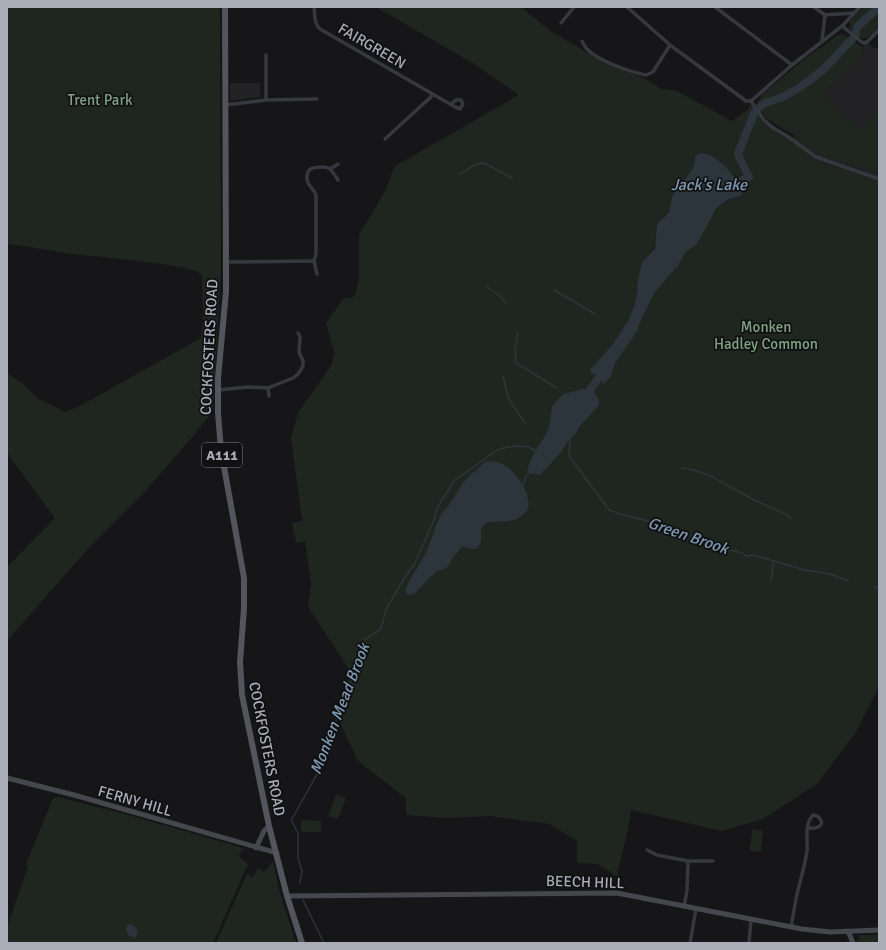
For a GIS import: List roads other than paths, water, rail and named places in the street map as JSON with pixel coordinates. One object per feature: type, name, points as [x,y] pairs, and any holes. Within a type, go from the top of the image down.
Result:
[{"type":"main road","name":"COCKFOSTERS ROAD","points":[[225,7],[226,292],[218,390],[221,450],[244,578],[244,608],[240,662],[242,695],[269,826],[287,896],[302,943]]},
{"type":"street","name":"FAIRGREEN","points":[[314,7],[315,23],[320,30],[451,105]]},
{"type":"street","points":[[561,23],[574,7]]},
{"type":"street","points":[[627,7],[670,45],[748,101],[772,127],[816,157],[879,179]]},
{"type":"street","points":[[715,7],[792,65]]},
{"type":"street","points":[[814,7],[826,15],[853,13]]},
{"type":"street","points":[[748,101],[842,26],[860,7]]},
{"type":"street","points":[[822,41],[826,15]]},
{"type":"street","points":[[842,26],[863,43],[867,42],[879,30]]},
{"type":"street","points":[[582,41],[586,49],[596,56],[635,73],[646,76],[653,72],[670,45]]},
{"type":"street","points":[[266,55],[266,100]]},
{"type":"street","points":[[385,139],[433,95]]},
{"type":"street","points":[[225,104],[266,100],[317,99]]},
{"type":"street","points":[[330,169],[338,164]]},
{"type":"street","points":[[317,274],[314,261],[316,254],[316,196],[315,191],[307,182],[307,174],[312,167],[327,168],[330,169],[338,180]]},
{"type":"street","points":[[226,262],[314,261]]},
{"type":"street","points":[[218,390],[248,387],[268,388],[293,378],[301,370],[303,361],[299,352],[300,337],[298,333]]},
{"type":"street","points":[[268,388],[269,396]]},
{"type":"street","name":"FERNY HILL","points":[[7,778],[74,795],[277,853]]},
{"type":"street","points":[[791,927],[807,850],[808,828],[810,818],[812,815],[819,817],[821,820],[820,826],[817,828],[808,828]]},
{"type":"street","points":[[256,848],[264,831],[269,826]]},
{"type":"street","points":[[647,850],[657,855],[688,861],[713,861]]},
{"type":"street","points":[[684,907],[687,890],[688,861]]},
{"type":"street","name":"BEECH HILL","points":[[287,896],[611,892],[751,920],[815,931],[879,930]]},
{"type":"street","points":[[690,943],[696,909]]},
{"type":"street","points":[[749,943],[751,920]]},
{"type":"street","points":[[848,931],[853,943]]},
{"type":"water","name":"Jack's Lake","points":[[701,153],[714,157],[725,166],[743,188],[741,196],[729,199],[716,209],[697,244],[685,253],[679,264],[654,293],[639,324],[638,330],[615,363],[611,376],[603,385],[600,376],[591,373],[590,370],[613,344],[628,321],[634,307],[642,263],[655,248],[657,224],[669,212],[672,196],[694,167],[695,156]]},
{"type":"water","points":[[587,388],[597,397],[599,405],[580,426],[574,436],[567,442],[562,451],[540,475],[530,473],[527,470],[535,451],[545,436],[550,424],[552,406],[563,394]]},
{"type":"water","points":[[492,461],[506,466],[520,481],[529,502],[525,513],[521,517],[512,520],[487,522],[481,529],[481,542],[478,547],[474,549],[462,547],[452,558],[447,568],[434,574],[416,592],[408,595],[406,593],[406,589],[408,583],[426,553],[442,513],[454,498],[463,482],[485,462]]},
{"type":"water","points":[[128,924],[133,925],[136,928],[136,937],[128,935],[126,928]]},
{"type":"waterway","points":[[738,182],[749,177],[738,154],[755,111],[765,103],[783,97],[799,88],[823,70],[855,36],[857,27],[879,7]]},
{"type":"waterway","points":[[460,174],[476,164],[484,163],[512,178]]},
{"type":"waterway","points":[[486,286],[500,296],[506,303]]},
{"type":"waterway","points":[[554,290],[595,314]]},
{"type":"waterway","points":[[518,332],[515,350],[516,363],[557,388]]},
{"type":"waterway","points":[[503,376],[508,398],[524,422]]},
{"type":"waterway","points":[[590,390],[600,376]]},
{"type":"waterway","name":"Green Brook","points":[[570,440],[569,456],[609,510],[651,522],[717,547],[742,553],[746,556],[753,555],[805,570],[830,574],[848,581]]},
{"type":"waterway","name":"Monken Mead Brook","points":[[300,883],[302,871],[298,858],[298,833],[292,819],[325,760],[339,710],[358,665],[364,640],[381,629],[386,609],[415,563],[434,520],[437,508],[454,481],[497,450],[518,446],[528,447],[536,451]]},
{"type":"waterway","points":[[681,468],[698,471],[707,475],[791,518]]},
{"type":"waterway","points":[[523,485],[526,476],[530,473]]},
{"type":"waterway","points":[[771,582],[774,561]]},
{"type":"waterway","name":"Green Brook","points":[[874,587],[879,588]]},
{"type":"waterway","name":"Monken Mead Brook","points":[[303,900],[324,943]]},
{"type":"park label","name":"Trent Park","points":[[100,100]]},
{"type":"park label","name":"Monken Hadley Common","points":[[766,336]]}]
